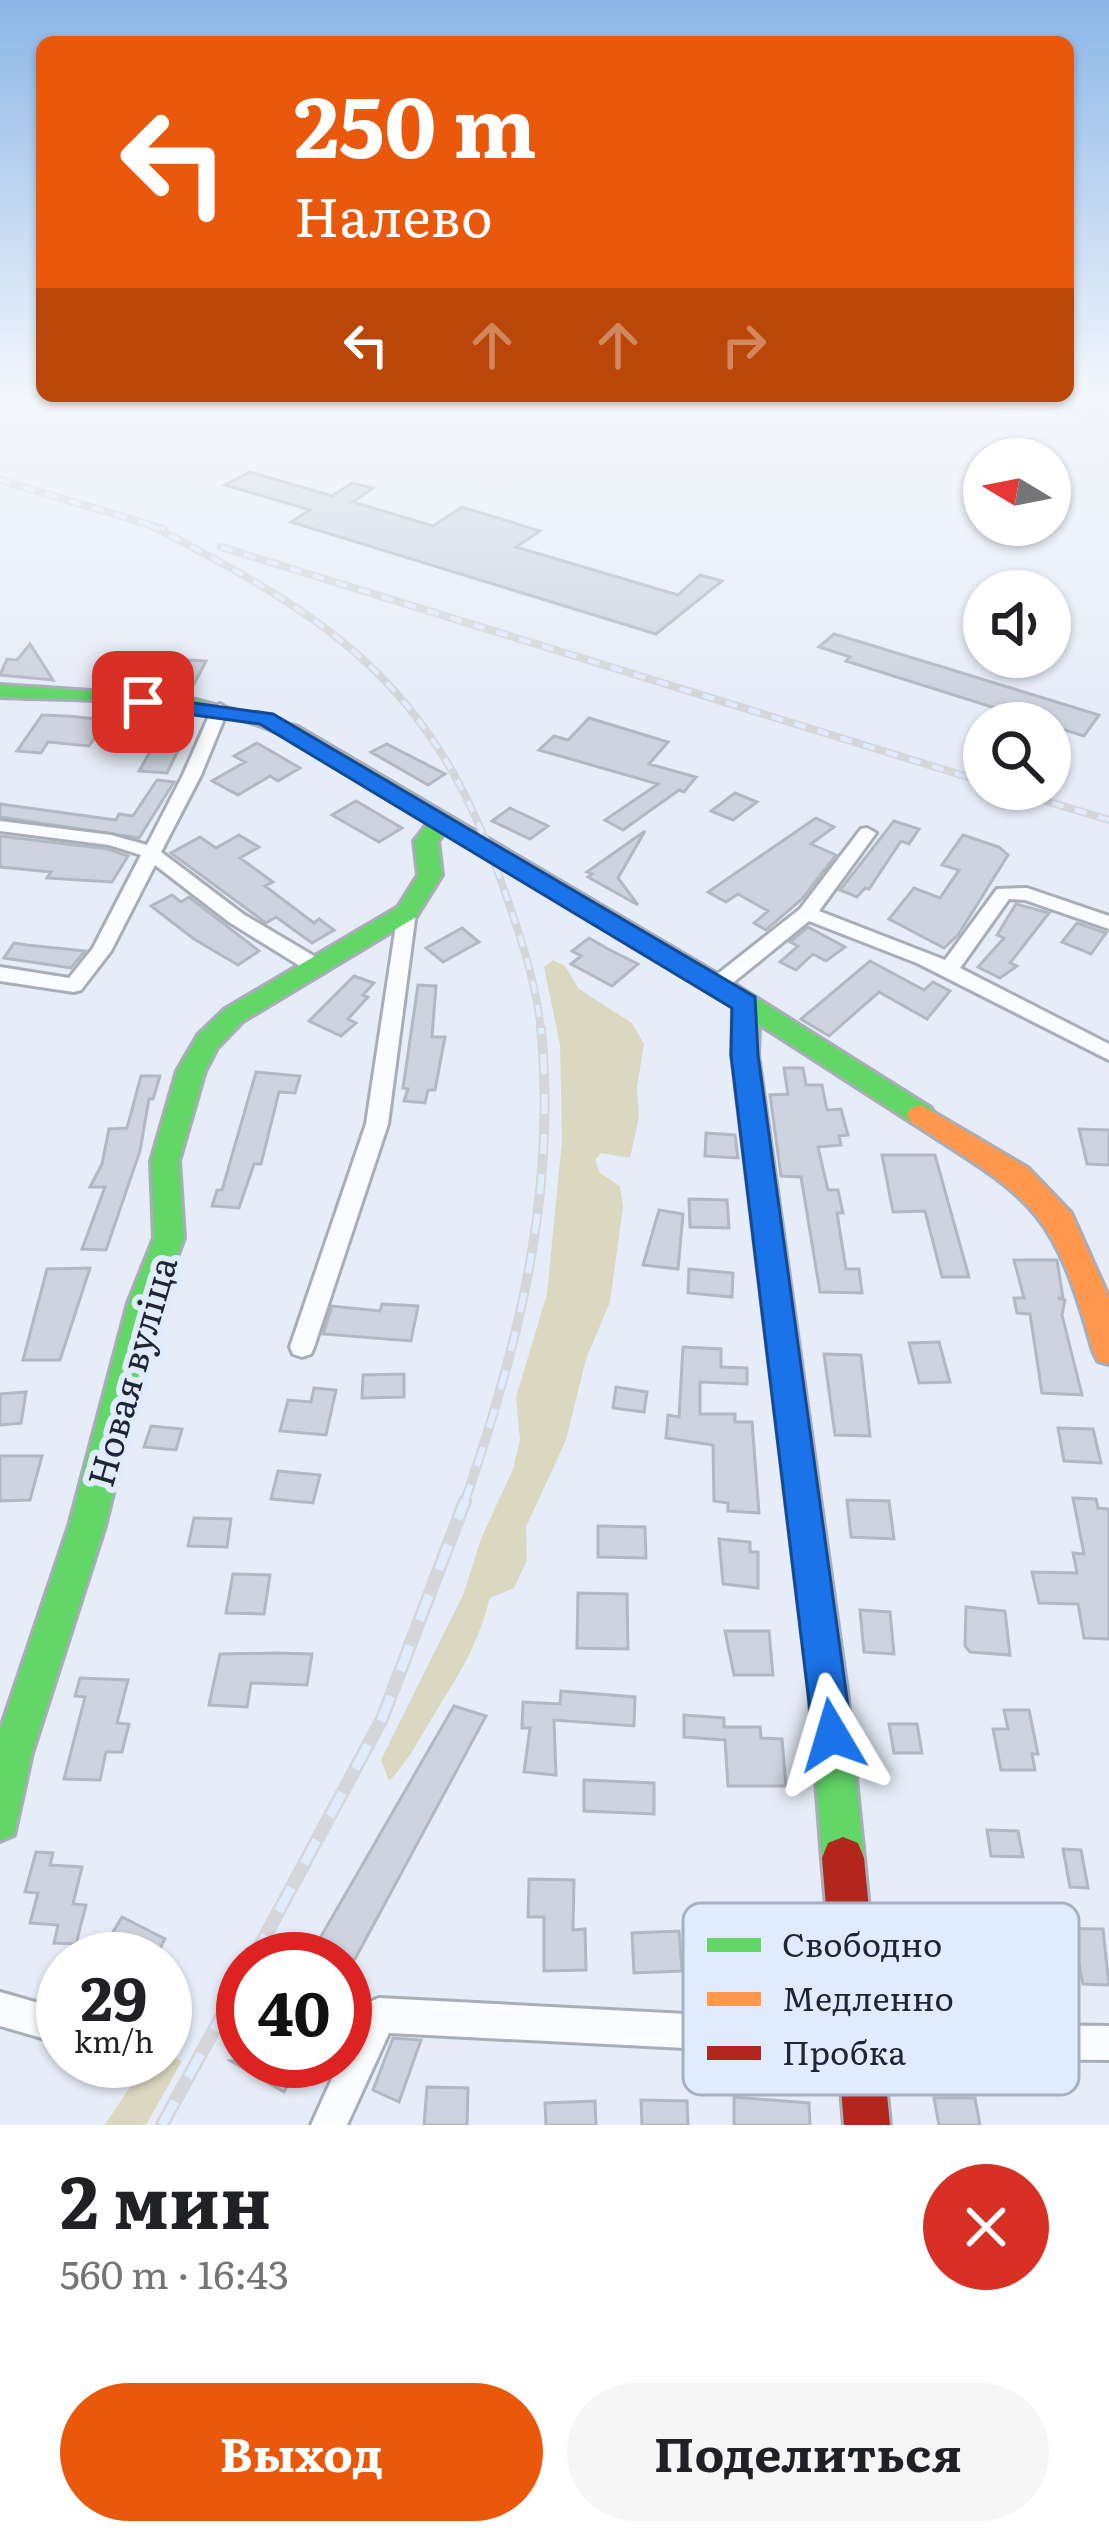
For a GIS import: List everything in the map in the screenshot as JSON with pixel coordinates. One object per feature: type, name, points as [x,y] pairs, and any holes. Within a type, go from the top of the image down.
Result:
[{"type":"street","points":[[0,691],[220,709],[266,718],[291,731],[717,985],[1028,1184],[1060,1216],[1078,1246],[1109,1351]]},
{"type":"street","points":[[0,974],[74,986],[101,951],[192,775],[220,709]]},
{"type":"street","points":[[302,1347],[377,1124],[406,912],[430,875],[426,841],[440,824]]},
{"type":"street","points":[[0,826],[111,840],[150,852],[236,919],[312,964]]},
{"type":"street","points":[[717,985],[807,913],[867,833]]},
{"type":"street","points":[[948,970],[1004,893],[1027,894],[1109,923]]},
{"type":"street","name":"Новая вуліца","points":[[0,1820],[12,1753],[87,1526],[144,1303],[169,1238],[165,1161],[175,1114],[207,1042],[234,1015],[312,964],[406,912]]},
{"type":"street","points":[[807,913],[948,970],[1109,1052]]},
{"type":"street","points":[[746,1004],[745,1055],[828,1691],[848,1903]]},
{"type":"street","points":[[0,2009],[36,2019]]},
{"type":"street","points":[[329,2125],[379,2015],[683,2031]]},
{"type":"street","points":[[1079,2043],[1109,2043]]},
{"type":"street","points":[[865,2095],[867,2125]]},
{"type":"shaded area","points":[[553,960],[565,966],[579,989],[632,1023],[644,1044],[637,1087],[639,1117],[630,1158],[601,1153],[595,1160],[600,1173],[620,1186],[623,1207],[610,1302],[586,1359],[566,1440],[526,1527],[527,1560],[514,1588],[490,1598],[459,1674],[389,1781],[381,1760],[463,1595],[520,1440],[516,1397],[547,1294],[562,1140],[560,1045],[544,967]]},
{"type":"shaded area","points":[[129,2088],[167,2088],[146,2125],[105,2125]]},
{"type":"building","points":[[263,496],[361,496],[353,502],[433,526],[462,507],[540,531],[516,547],[678,595],[700,575],[722,581],[656,634],[291,522],[310,510]]},
{"type":"building","points":[[834,634],[963,673],[963,678],[978,678],[1056,702],[976,702],[846,661],[850,657],[819,647]]},
{"type":"building","points":[[30,644],[53,680],[0,675],[7,659],[17,660]]},
{"type":"building","points":[[173,659],[206,661],[193,686],[159,684]]},
{"type":"building","points":[[1071,706],[1099,715],[1084,736],[1071,732]]},
{"type":"building","points":[[42,715],[107,720],[89,746],[48,742],[41,753],[17,751]]},
{"type":"building","points":[[589,718],[668,742],[649,764],[696,777],[684,792],[679,790],[623,830],[605,820],[658,784],[539,750],[554,736],[568,740]]},
{"type":"building","points":[[165,726],[189,728],[167,773],[139,771]]},
{"type":"building","points":[[257,743],[300,768],[278,781],[270,776],[238,795],[212,781],[245,762],[234,756]]},
{"type":"building","points":[[387,744],[445,774],[428,785],[371,752]]},
{"type":"building","points":[[157,780],[174,782],[139,838],[0,817],[0,804],[116,820],[119,814],[133,816]]},
{"type":"building","points":[[735,793],[757,802],[733,820],[711,811]]},
{"type":"building","points":[[356,801],[402,828],[379,842],[332,815]]},
{"type":"building","points":[[510,808],[548,826],[530,839],[492,821]]},
{"type":"building","points":[[816,818],[834,827],[811,844],[836,855],[802,899],[766,930],[754,923],[768,911],[738,894],[726,902],[708,892]]},
{"type":"building","points":[[894,821],[919,829],[909,844],[901,841],[869,889],[857,897],[840,890]]},
{"type":"building","points":[[645,831],[618,878],[638,905],[588,877],[592,874],[587,872]]},
{"type":"building","points":[[239,835],[259,847],[240,858],[273,882],[265,886],[314,923],[319,919],[334,930],[312,943],[276,917],[266,923],[171,853],[200,837],[216,848]]},
{"type":"building","points":[[963,835],[999,847],[1008,855],[958,935],[944,948],[889,919],[914,888],[940,898],[959,870],[942,865]]},
{"type":"building","points":[[0,836],[108,849],[128,856],[112,882],[47,878],[51,872],[0,867]]},
{"type":"building","points":[[172,895],[181,902],[189,897],[259,951],[238,965],[194,939],[151,906]]},
{"type":"building","points":[[1016,904],[1049,913],[1010,963],[1017,966],[1000,978],[978,967],[1004,938],[997,935]]},
{"type":"building","points":[[1077,923],[1106,933],[1091,954],[1062,942]]},
{"type":"building","points":[[808,927],[845,947],[826,961],[813,954],[796,970],[780,962],[798,946],[790,942]]},
{"type":"building","points":[[462,928],[479,942],[443,962],[426,948]]},
{"type":"building","points":[[589,938],[638,964],[612,986],[571,964],[581,956],[572,951]]},
{"type":"building","points":[[14,943],[85,951],[71,968],[4,958]]},
{"type":"building","points":[[870,961],[924,990],[933,982],[950,991],[927,1019],[879,992],[829,1036],[801,1019]]},
{"type":"building","points":[[354,976],[374,983],[348,1019],[356,1023],[341,1036],[309,1021]]},
{"type":"building","points":[[418,985],[436,986],[432,1037],[445,1037],[435,1090],[428,1090],[425,1103],[404,1101],[408,1089],[403,1088]]},
{"type":"building","points":[[784,1068],[803,1068],[806,1085],[822,1085],[827,1110],[841,1109],[848,1135],[839,1136],[841,1145],[818,1147],[828,1190],[838,1190],[846,1269],[859,1269],[862,1293],[820,1292],[801,1177],[781,1176],[770,1095],[788,1094]]},
{"type":"building","points":[[256,1072],[300,1076],[295,1093],[279,1092],[261,1164],[254,1164],[239,1208],[212,1206],[217,1190],[222,1190]]},
{"type":"building","points":[[141,1076],[160,1076],[153,1099],[149,1099],[140,1151],[106,1250],[82,1249],[105,1187],[90,1187],[102,1164],[109,1129],[127,1128]]},
{"type":"building","points":[[1079,1129],[1109,1130],[1109,1165],[1087,1164]]},
{"type":"building","points":[[706,1133],[735,1135],[738,1158],[705,1156]]},
{"type":"building","points":[[882,1155],[935,1155],[969,1277],[942,1277],[925,1211],[893,1212]]},
{"type":"building","points":[[689,1199],[727,1200],[729,1228],[690,1227]]},
{"type":"building","points":[[659,1210],[683,1214],[678,1269],[643,1265]]},
{"type":"building","points":[[1014,1260],[1057,1260],[1063,1298],[1058,1298],[1065,1300],[1062,1315],[1082,1395],[1042,1393],[1030,1314],[1017,1313],[1014,1298],[1024,1298]]},
{"type":"building","points":[[90,1268],[60,1360],[23,1360],[47,1269]]},
{"type":"building","points":[[689,1269],[733,1273],[732,1297],[688,1293]]},
{"type":"building","points":[[382,1304],[418,1306],[411,1341],[323,1334],[332,1306],[380,1311]]},
{"type":"building","points":[[939,1342],[950,1382],[919,1383],[909,1343]]},
{"type":"building","points":[[683,1347],[721,1349],[721,1367],[747,1368],[747,1384],[700,1382],[700,1414],[735,1414],[735,1422],[752,1422],[759,1513],[728,1511],[728,1503],[714,1501],[713,1445],[666,1438],[668,1415],[679,1417]]},
{"type":"building","points":[[824,1354],[861,1355],[870,1436],[835,1435]]},
{"type":"building","points":[[404,1374],[404,1397],[362,1398],[363,1375]]},
{"type":"building","points":[[616,1387],[647,1392],[644,1412],[613,1408]]},
{"type":"building","points":[[314,1388],[336,1390],[326,1435],[280,1431],[288,1400],[311,1402]]},
{"type":"building","points":[[26,1392],[21,1423],[0,1425],[0,1394]]},
{"type":"building","points":[[151,1426],[182,1429],[176,1450],[144,1447]]},
{"type":"building","points":[[1058,1428],[1093,1429],[1101,1463],[1064,1461]]},
{"type":"building","points":[[0,1456],[42,1456],[30,1500],[0,1501]]},
{"type":"building","points":[[278,1471],[320,1475],[313,1503],[271,1499]]},
{"type":"building","points":[[1073,1498],[1096,1499],[1098,1508],[1109,1509],[1109,1639],[1084,1638],[1078,1604],[1039,1603],[1032,1572],[1077,1573],[1073,1553],[1084,1554]]},
{"type":"building","points":[[847,1500],[889,1501],[894,1539],[851,1537]]},
{"type":"building","points":[[194,1518],[231,1519],[227,1547],[188,1546]]},
{"type":"building","points":[[598,1526],[645,1527],[646,1558],[598,1557]]},
{"type":"building","points":[[719,1539],[750,1542],[750,1552],[758,1552],[758,1588],[723,1584]]},
{"type":"building","points":[[233,1574],[270,1575],[264,1614],[226,1613]]},
{"type":"building","points":[[578,1593],[627,1594],[628,1649],[577,1648]]},
{"type":"building","points":[[966,1607],[1005,1611],[1010,1655],[970,1652],[965,1646]]},
{"type":"building","points":[[860,1610],[890,1612],[894,1654],[864,1652]]},
{"type":"building","points":[[725,1631],[769,1631],[773,1675],[734,1675]]},
{"type":"building","points":[[220,1654],[312,1654],[307,1685],[251,1683],[247,1707],[209,1705]]},
{"type":"building","points":[[80,1678],[128,1680],[117,1723],[129,1724],[122,1752],[106,1752],[100,1780],[64,1779],[85,1697],[75,1696]]},
{"type":"building","points":[[561,1691],[635,1697],[634,1726],[554,1720],[556,1775],[524,1772],[530,1728],[522,1728],[523,1702],[560,1704]]},
{"type":"building","points":[[454,1706],[486,1716],[370,1932],[324,1932]]},
{"type":"building","points":[[1004,1710],[1029,1710],[1038,1754],[1032,1754],[1035,1770],[1001,1770],[993,1729],[1008,1729]]},
{"type":"building","points":[[684,1715],[724,1718],[724,1727],[760,1727],[761,1738],[782,1739],[786,1786],[728,1786],[725,1740],[684,1737]]},
{"type":"building","points":[[889,1724],[917,1724],[922,1753],[894,1753]]},
{"type":"building","points":[[584,1780],[654,1783],[654,1814],[584,1811]]},
{"type":"building","points":[[987,1830],[1018,1831],[1023,1857],[991,1856]]},
{"type":"building","points":[[1063,1849],[1081,1850],[1088,1888],[1070,1887]]},
{"type":"building","points":[[36,1852],[53,1853],[50,1865],[82,1867],[73,1904],[86,1905],[79,1932],[56,1932],[58,1925],[30,1923],[38,1893],[25,1892]]},
{"type":"building","points":[[529,1879],[574,1880],[573,1930],[585,1929],[586,1970],[544,1971],[544,1917],[528,1917]]},
{"type":"building","points":[[122,1917],[151,1932],[113,1932]]},
{"type":"building","points":[[1079,1929],[1103,1929],[1109,1985],[1083,1984]]},
{"type":"building","points":[[679,1931],[682,1971],[634,1973],[632,1933]]},
{"type":"building","points":[[393,2038],[421,2040],[399,2102],[373,2090]]},
{"type":"building","points":[[427,2087],[468,2088],[467,2125],[424,2125]]},
{"type":"building","points":[[734,2097],[809,2103],[810,2125],[734,2125]]},
{"type":"building","points":[[934,2098],[975,2098],[980,2125],[939,2125]]},
{"type":"building","points":[[641,2100],[687,2101],[688,2125],[642,2125]]},
{"type":"building","points":[[595,2101],[596,2125],[546,2125],[545,2103]]},
{"type":"railway","points":[[54,496],[149,525]]},
{"type":"railway","points":[[149,525],[164,529]]},
{"type":"railway","points":[[149,525],[270,591],[321,625],[366,662],[406,705],[442,754],[473,812],[520,936],[541,1031]]},
{"type":"railway","points":[[221,547],[963,776]]},
{"type":"railway","points":[[1071,809],[1109,820]]},
{"type":"railway","points":[[465,1502],[501,1387],[529,1270],[543,1150],[541,1028]]},
{"type":"railway","points":[[268,1932],[382,1719],[465,1502]]},
{"type":"railway","points":[[162,2125],[216,2026]]},
{"type":"traffic: fast","points":[[0,691],[184,703],[291,731],[717,985],[921,1115]]},
{"type":"traffic: fast","points":[[0,1821],[12,1753],[87,1526],[144,1303],[169,1238],[165,1161],[191,1071],[207,1042],[234,1015],[407,912],[430,875],[426,841],[440,823]]},
{"type":"traffic: fast","points":[[746,1004],[745,1055],[828,1691],[843,1858]]},
{"type":"traffic: slow","points":[[921,1115],[1005,1166],[1046,1203],[1081,1262],[1109,1351]]},
{"type":"traffic: jam","points":[[843,1858],[847,1903]]},
{"type":"traffic: jam","points":[[864,2095],[867,2125]]},
{"type":"route","points":[[143,702],[266,718],[746,1004],[745,1055],[832,1735]]}]
